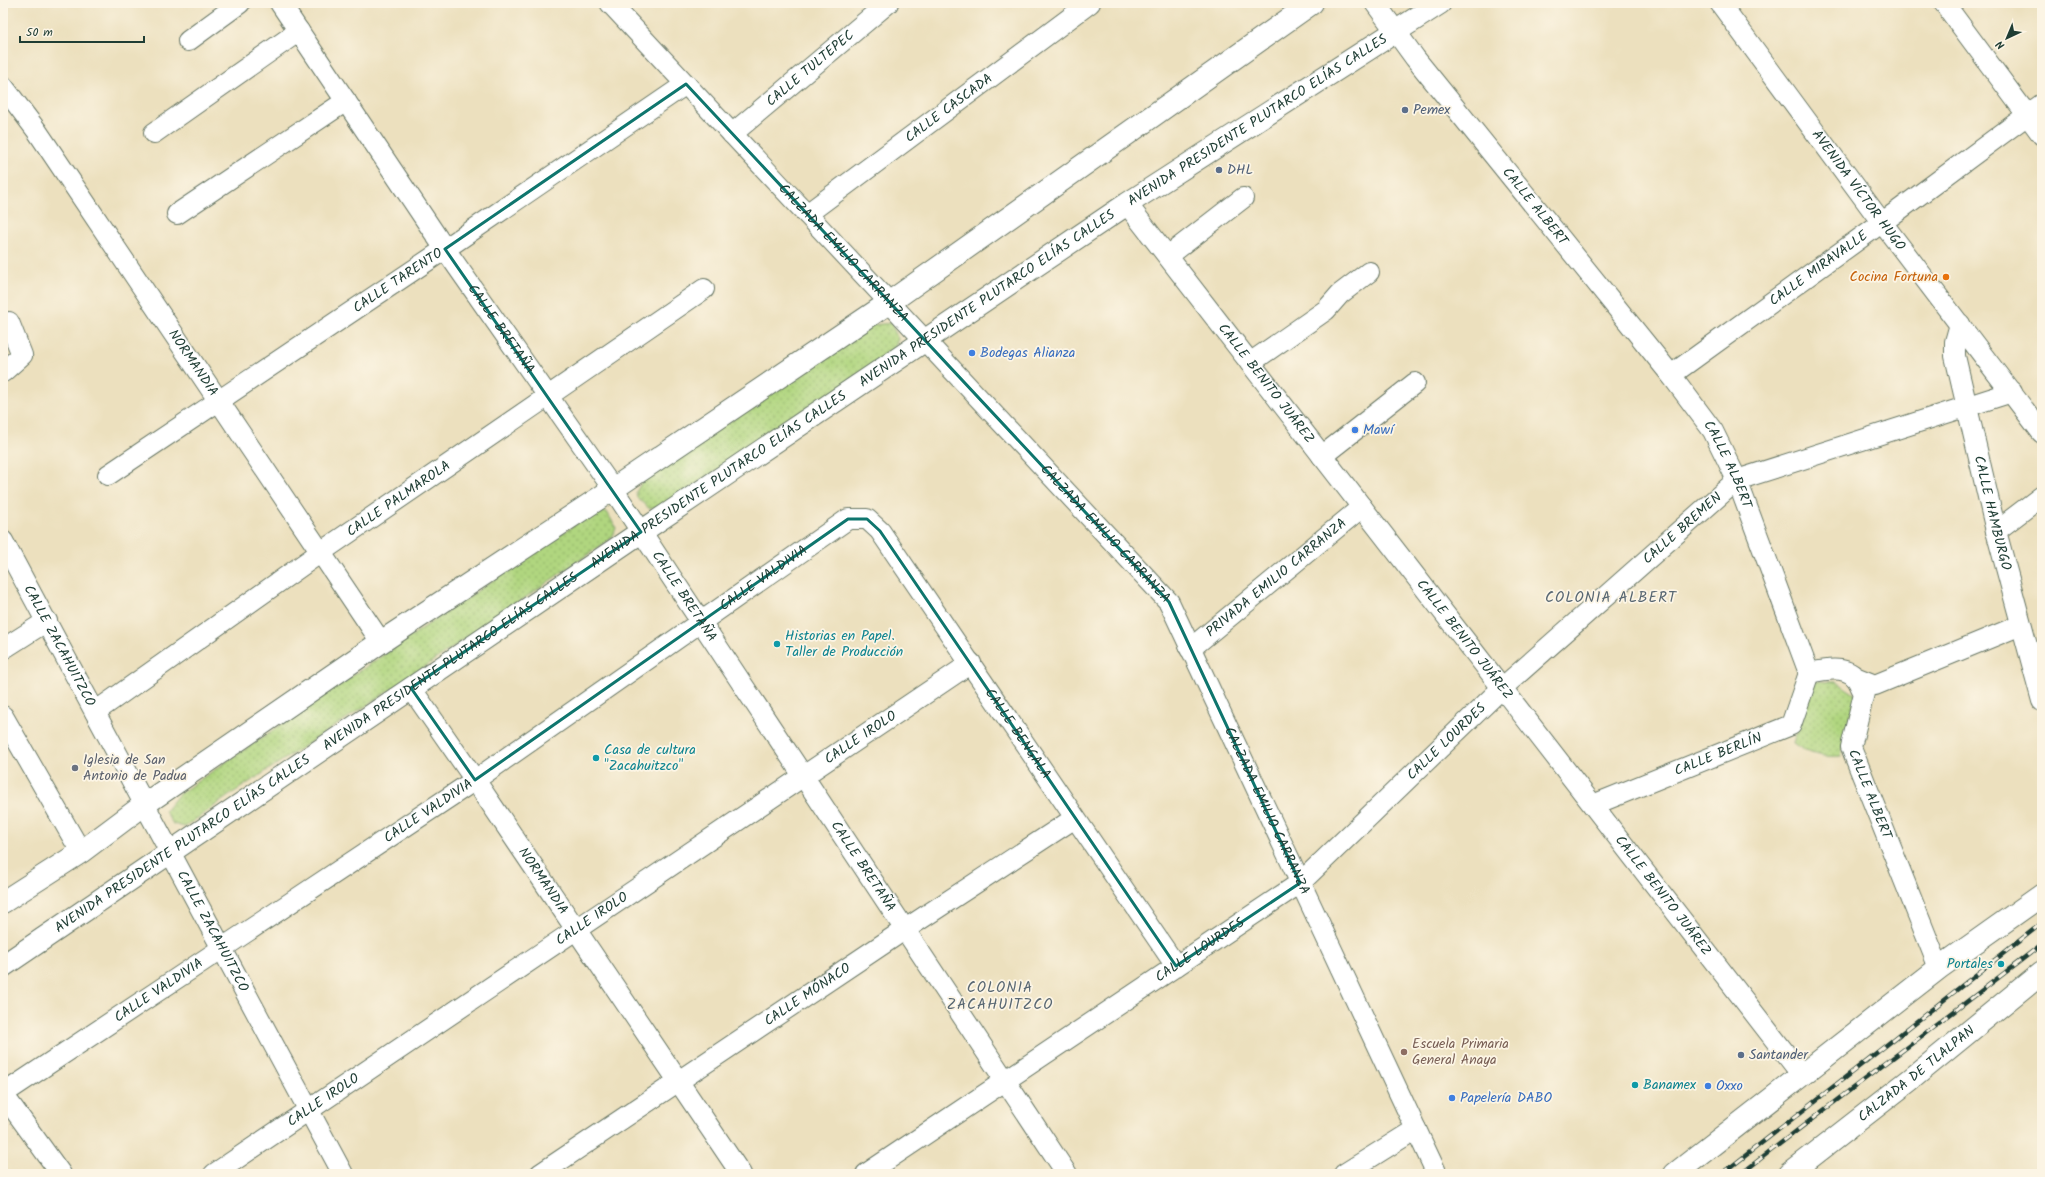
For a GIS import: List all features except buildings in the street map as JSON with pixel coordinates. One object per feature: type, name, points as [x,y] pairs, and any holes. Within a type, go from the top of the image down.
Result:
[{"type":"main road","points":[[3,902],[81,852],[145,804],[381,642],[613,489],[890,302],[1312,3]]},
{"type":"main road","name":"AVENIDA PRESIDENTE PLUTARCO ELÍAS CALLES","points":[[3,966],[641,532],[1127,204],[1440,3]]},
{"type":"main road","points":[[1674,1174],[1939,968],[2042,895]]},
{"type":"main road","name":"CALZADA DE TLALPAN","points":[[1789,1174],[1910,1080],[2042,972]]},
{"type":"street","points":[[188,41],[240,3]]},
{"type":"street","name":"CALLE BRETAÑA","points":[[280,3],[445,249],[613,489],[804,775],[904,930],[1067,1174]]},
{"type":"street","name":"CALZADA EMILIO CARRANZA","points":[[610,3],[1169,602],[1437,1174]]},
{"type":"street","name":"CALLE TULTEPEC","points":[[732,134],[888,3]]},
{"type":"street","name":"CALLE CASCADA","points":[[807,214],[1090,3]]},
{"type":"street","name":"CALLE ALBERT","points":[[1375,3],[1395,31],[1671,375],[1713,431],[1737,480],[1809,673]]},
{"type":"street","name":"AVENIDA VÍCTOR HUGO","points":[[1720,3],[1882,222],[2042,433]]},
{"type":"street","points":[[1944,3],[2035,110],[2042,135]]},
{"type":"street","points":[[154,133],[299,31]]},
{"type":"street","name":"CALLE TARENTO","points":[[108,474],[445,249],[686,84]]},
{"type":"street","name":"NORMANDIA","points":[[3,86],[41,137],[381,642]]},
{"type":"street","points":[[177,214],[346,101]]},
{"type":"street","name":"CALLE MIRAVALLE","points":[[1671,375],[2035,110]]},
{"type":"street","points":[[1168,256],[1243,198]]},
{"type":"street","name":"CALLE BENITO JUÁREZ","points":[[1127,204],[1802,1075]]},
{"type":"street","points":[[1250,363],[1326,310],[1340,294],[1369,272]]},
{"type":"street","name":"CALLE PALMAROLA","points":[[95,712],[321,552],[704,289]]},
{"type":"street","points":[[3,372],[22,355],[9,322]]},
{"type":"street","name":"CALLE HAMBURGO","points":[[1960,324],[1955,342],[1955,356],[1968,406],[1996,531],[2042,701]]},
{"type":"street","points":[[1322,456],[1415,383]]},
{"type":"street","name":"CALLE BREMEN","points":[[1502,688],[1737,480],[2012,392]]},
{"type":"street","points":[[1996,531],[2042,496]]},
{"type":"street","name":"PRIVADA EMILIO CARRANZA","points":[[1190,649],[1362,507]]},
{"type":"street","name":"CALLE VALDIVIA","points":[[3,1094],[221,947],[475,780],[848,519]]},
{"type":"street","name":"CALLE BENGALA","points":[[848,519],[867,519],[880,531],[1176,966]]},
{"type":"street","name":"CALLE ZACAHUITZCO","points":[[3,541],[343,1174]]},
{"type":"street","points":[[3,650],[47,621]]},
{"type":"street","points":[[1809,673],[1833,669],[1843,671],[1875,685],[2021,625]]},
{"type":"street","name":"CALLE IROLO","points":[[214,1174],[971,663]]},
{"type":"street","name":"CALLE BERLÍN","points":[[1593,806],[1791,725],[1809,673]]},
{"type":"street","name":"CALLE ALBERT","points":[[1855,677],[1864,693],[1851,747],[1939,968]]},
{"type":"street","name":"NORMANDIA","points":[[411,688],[475,780],[741,1174]]},
{"type":"street","name":"CALLE LOURDES","points":[[866,1174],[1300,883],[1502,688]]},
{"type":"street","points":[[3,716],[81,852]]},
{"type":"street","name":"CALLE MÓNACO","points":[[540,1174],[904,930],[1075,818]]},
{"type":"street","points":[[3,1094],[61,1174]]},
{"type":"street","points":[[1344,1174],[1416,1129]]},
{"type":"highlighted area","points":[[686,84],[1169,602],[1300,883],[1176,966],[880,531],[867,519],[848,519],[475,780],[411,688],[641,532],[445,249]]},
{"type":"green space","points":[[891,323],[898,339],[895,347],[880,361],[665,505],[650,509],[637,498],[636,492],[643,480],[872,325]]},
{"type":"green space","points":[[595,511],[607,512],[616,528],[612,538],[401,683],[234,792],[185,827],[173,824],[165,811],[179,794]]},
{"type":"green space","points":[[1814,681],[1837,682],[1856,695],[1841,756],[1821,756],[1804,750],[1793,743]]},
{"type":"railway","points":[[1722,1174],[2042,923]]},
{"type":"railway","points":[[1741,1174],[2042,944]]},
{"type":"place","name":"Pemex","points":[[1405,110]]},
{"type":"place","name":"DHL","points":[[1219,170]]},
{"type":"place","name":"Cocina Fortuna","points":[[1946,277]]},
{"type":"place","name":"Bodegas Alianza","points":[[972,353]]},
{"type":"place","name":"Mawí","points":[[1355,430]]},
{"type":"place","name":"Historias en Papel. Taller de Producción","points":[[777,644]]},
{"type":"place","name":"Casa de cultura \"Zacahuitzco\"","points":[[596,758]]},
{"type":"place","name":"Iglesia de San Antonio de Padua","points":[[75,768]]},
{"type":"place","name":"Portales","points":[[2001,964]]},
{"type":"place","name":"Escuela Primaria General Anaya","points":[[1404,1052]]},
{"type":"place","name":"Santander","points":[[1741,1055]]},
{"type":"place","name":"Banamex","points":[[1635,1085]]},
{"type":"place","name":"Oxxo","points":[[1708,1086]]},
{"type":"place","name":"Papelería DABO","points":[[1452,1098]]},
{"type":"district","name":"COLONIA ALBERT","points":[[1611,598]]},
{"type":"district","name":"COLONIA ZACAHUITZCO","points":[[1000,996]]}]
